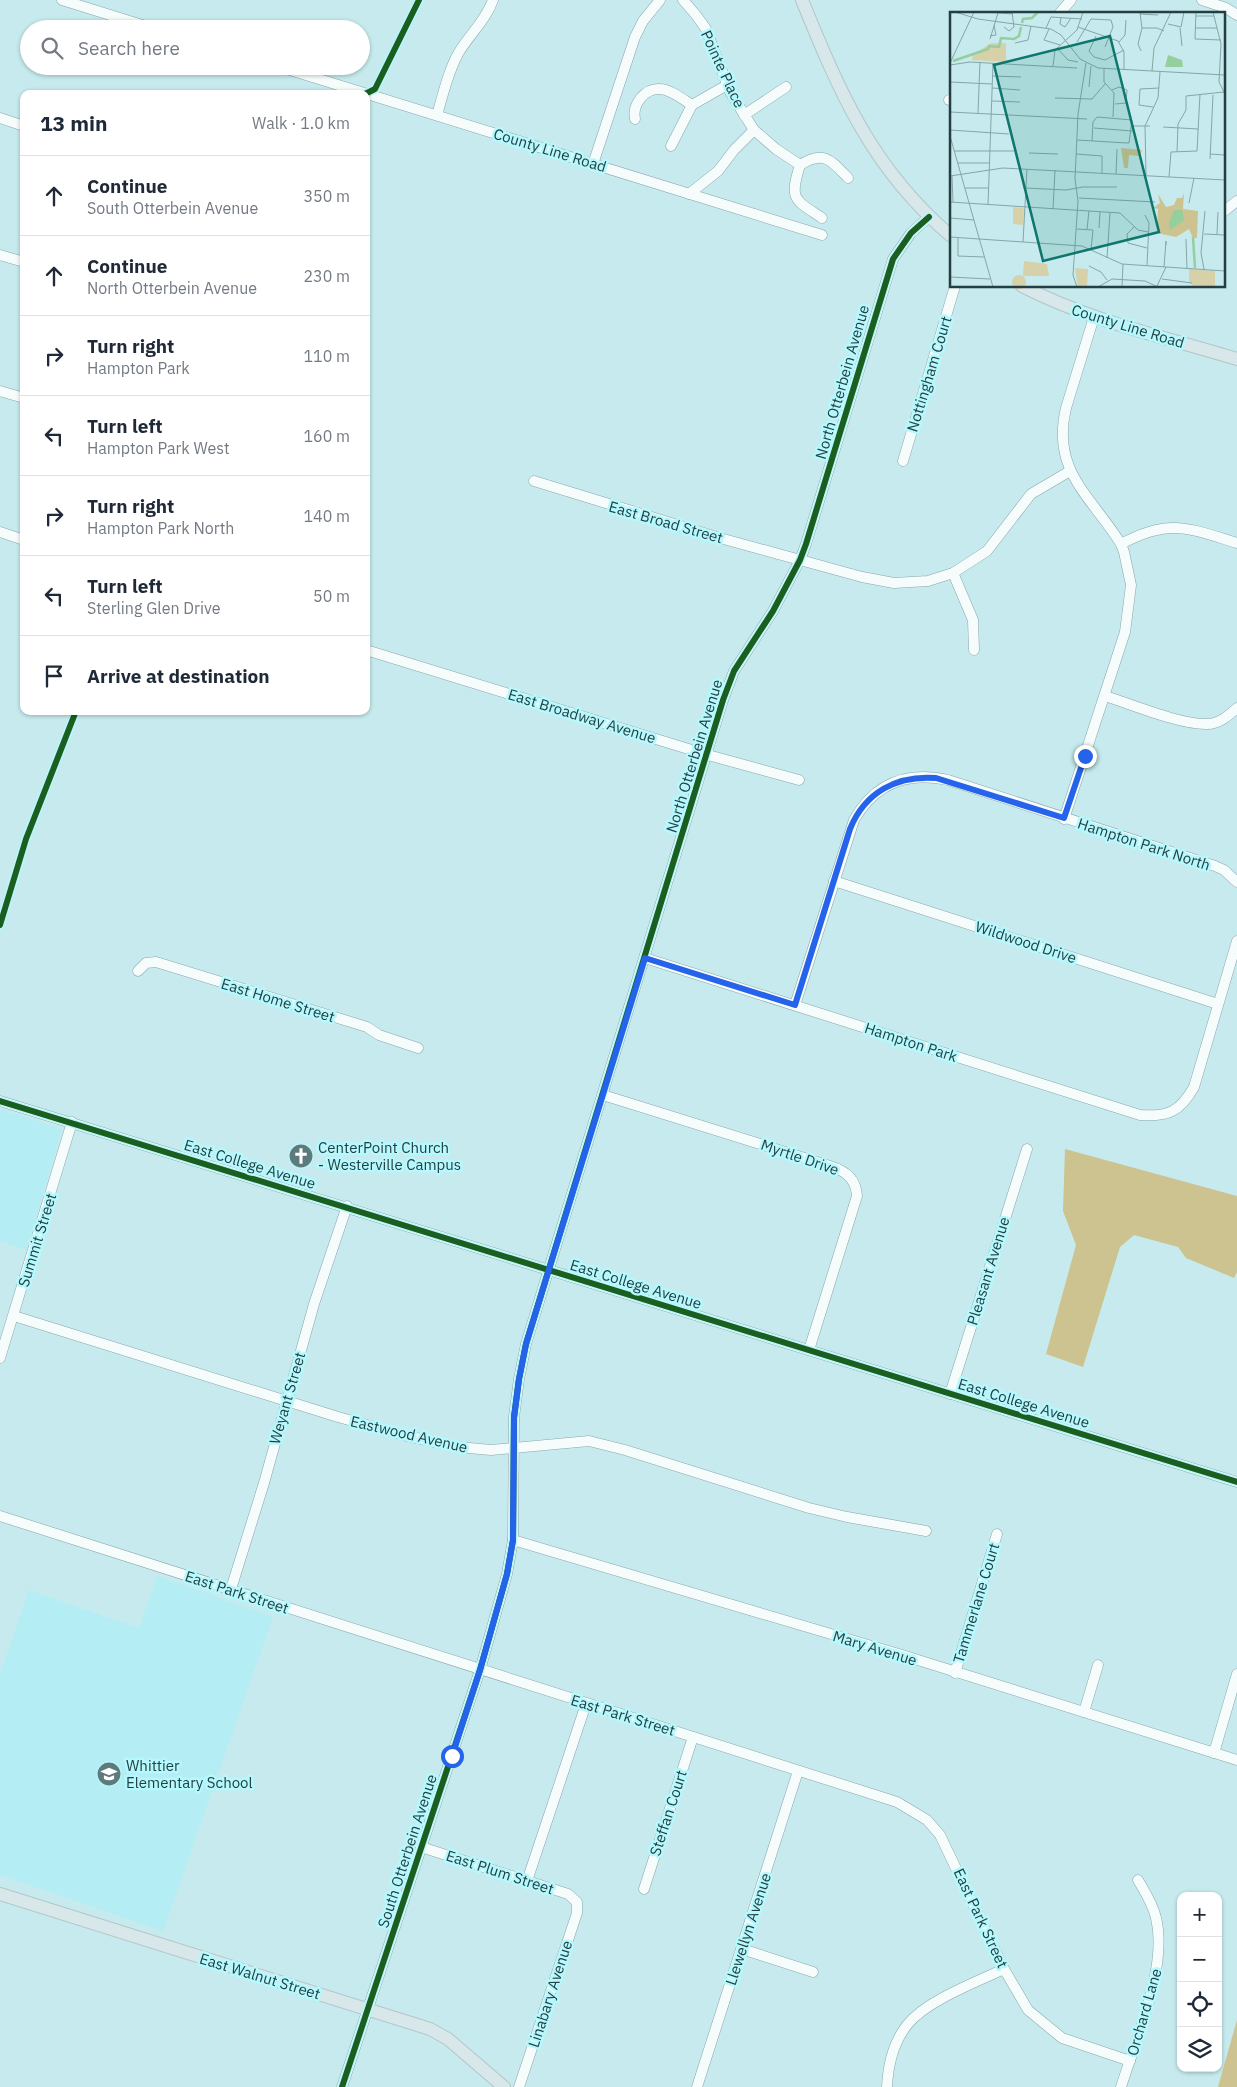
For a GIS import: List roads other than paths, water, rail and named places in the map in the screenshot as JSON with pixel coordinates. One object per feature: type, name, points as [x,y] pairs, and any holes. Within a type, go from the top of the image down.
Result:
[{"type":"main road","points":[[802,0],[848,107],[878,157],[903,188],[950,235]]},
{"type":"main road","name":"County Line Road","points":[[1026,288],[1062,305],[1094,317],[1237,359]]},
{"type":"main road","name":"East Walnut Street","points":[[0,1894],[430,2029],[448,2039],[504,2087]]},
{"type":"street","points":[[62,0],[126,20]]},
{"type":"street","points":[[437,115],[451,69],[459,52],[477,28],[493,0]]},
{"type":"street","points":[[593,164],[635,37],[643,21],[660,0]]},
{"type":"street","name":"Pointe Place","points":[[683,0],[706,29],[727,84],[744,116],[754,130],[776,149],[800,165]]},
{"type":"street","points":[[1062,12],[1071,0]]},
{"type":"street","points":[[1202,0],[1226,7],[1237,15]]},
{"type":"street","name":"County Line Road","points":[[306,75],[355,90]]},
{"type":"street","points":[[671,146],[692,105],[727,84]]},
{"type":"street","name":"Pointe Place","points":[[744,116],[786,87]]},
{"type":"street","points":[[635,119],[635,107],[638,101],[653,90],[661,88],[692,105]]},
{"type":"street","name":"County Line Road","points":[[370,94],[822,236]]},
{"type":"street","points":[[0,118],[20,125]]},
{"type":"street","points":[[689,194],[718,171],[734,150],[754,130]]},
{"type":"street","points":[[822,218],[798,202],[795,196],[794,185],[800,165],[811,158],[825,157],[848,178]]},
{"type":"street","points":[[1224,211],[1237,202]]},
{"type":"street","name":"North Otterbein Avenue","points":[[548,1270],[708,755],[723,700],[734,671],[773,611],[800,560],[829,472],[888,270],[900,245],[929,216]]},
{"type":"street","points":[[0,255],[20,261]]},
{"type":"street","name":"Nottingham Court","points":[[903,461],[954,288]]},
{"type":"street","points":[[1064,818],[1125,632],[1132,584],[1121,544],[1070,471],[1063,446],[1063,422],[1094,317]]},
{"type":"street","points":[[0,391],[20,397]]},
{"type":"street","name":"East Broad Street","points":[[534,482],[862,578],[894,583],[928,581],[953,573],[987,551],[1031,494],[1070,471]]},
{"type":"street","points":[[1121,544],[1152,530],[1167,527],[1197,531],[1237,543]]},
{"type":"street","points":[[0,532],[20,539]]},
{"type":"street","points":[[953,573],[973,620],[974,650]]},
{"type":"street","name":"East Broadway Avenue","points":[[370,651],[708,755],[799,780]]},
{"type":"street","points":[[1105,696],[1187,722],[1207,724],[1227,717],[1237,708]]},
{"type":"street","name":"Hampton Park North","points":[[834,880],[854,820],[863,806],[876,792],[889,784],[920,776],[936,778],[1215,866],[1224,870],[1237,882]]},
{"type":"street","points":[[795,1005],[834,880]]},
{"type":"street","name":"Wildwood Drive","points":[[834,880],[1218,1004]]},
{"type":"street","points":[[1218,1004],[1235,956],[1237,941]]},
{"type":"street","name":"Hampton Park","points":[[645,958],[1140,1115],[1159,1117],[1177,1110],[1187,1100],[1194,1087],[1218,1004]]},
{"type":"street","name":"East Home Street","points":[[138,971],[146,963],[156,962],[367,1027],[380,1035],[418,1048]]},
{"type":"street","name":"Myrtle Drive","points":[[603,1095],[840,1169],[854,1181],[857,1196],[809,1350]]},
{"type":"street","name":"East College Avenue","points":[[0,1101],[347,1206],[548,1270],[1237,1482]]},
{"type":"street","name":"Summit Street","points":[[0,1358],[72,1122]]},
{"type":"street","name":"Pleasant Avenue","points":[[950,1394],[1027,1149]]},
{"type":"street","name":"Weyant Street","points":[[230,1589],[264,1483],[314,1304],[347,1206]]},
{"type":"street","name":"South Otterbein Avenue","points":[[342,2087],[480,1670],[507,1574],[513,1540],[514,1418],[519,1379],[526,1344],[548,1270]]},
{"type":"street","name":"Eastwood Avenue","points":[[14,1316],[286,1401],[407,1436],[458,1448],[491,1450],[589,1441],[607,1444],[809,1508],[847,1517],[926,1531]]},
{"type":"street","name":"East Park Street","points":[[0,1516],[897,1802],[927,1820],[940,1835],[1004,1969],[1028,2010],[1062,2038],[1130,2061]]},
{"type":"street","name":"Tammerlane Court","points":[[955,1672],[997,1534]]},
{"type":"street","name":"Mary Avenue","points":[[513,1540],[955,1672],[1237,1760]]},
{"type":"street","points":[[1084,1712],[1098,1665]]},
{"type":"street","points":[[1214,1753],[1237,1674]]},
{"type":"street","points":[[528,1881],[586,1704]]},
{"type":"street","name":"Steffan Court","points":[[644,1889],[693,1737]]},
{"type":"street","name":"Llewellyn Avenue","points":[[697,2087],[798,1771]]},
{"type":"street","name":"East Plum Street","points":[[421,1847],[568,1894],[577,1902]]},
{"type":"street","name":"Orchard Lane","points":[[1121,2087],[1158,1969],[1160,1943],[1156,1918],[1148,1897],[1138,1880]]},
{"type":"street","name":"Linabary Avenue","points":[[519,2087],[577,1913],[577,1902]]},
{"type":"street","points":[[742,1949],[813,1972]]},
{"type":"street","points":[[887,2087],[891,2055],[907,2024],[949,1994],[1004,1969]]},
{"type":"place","name":"CenterPoint Church - Westerville Campus","points":[[301,1156]]},
{"type":"place","name":"Whittier Elementary School","points":[[109,1774]]}]
